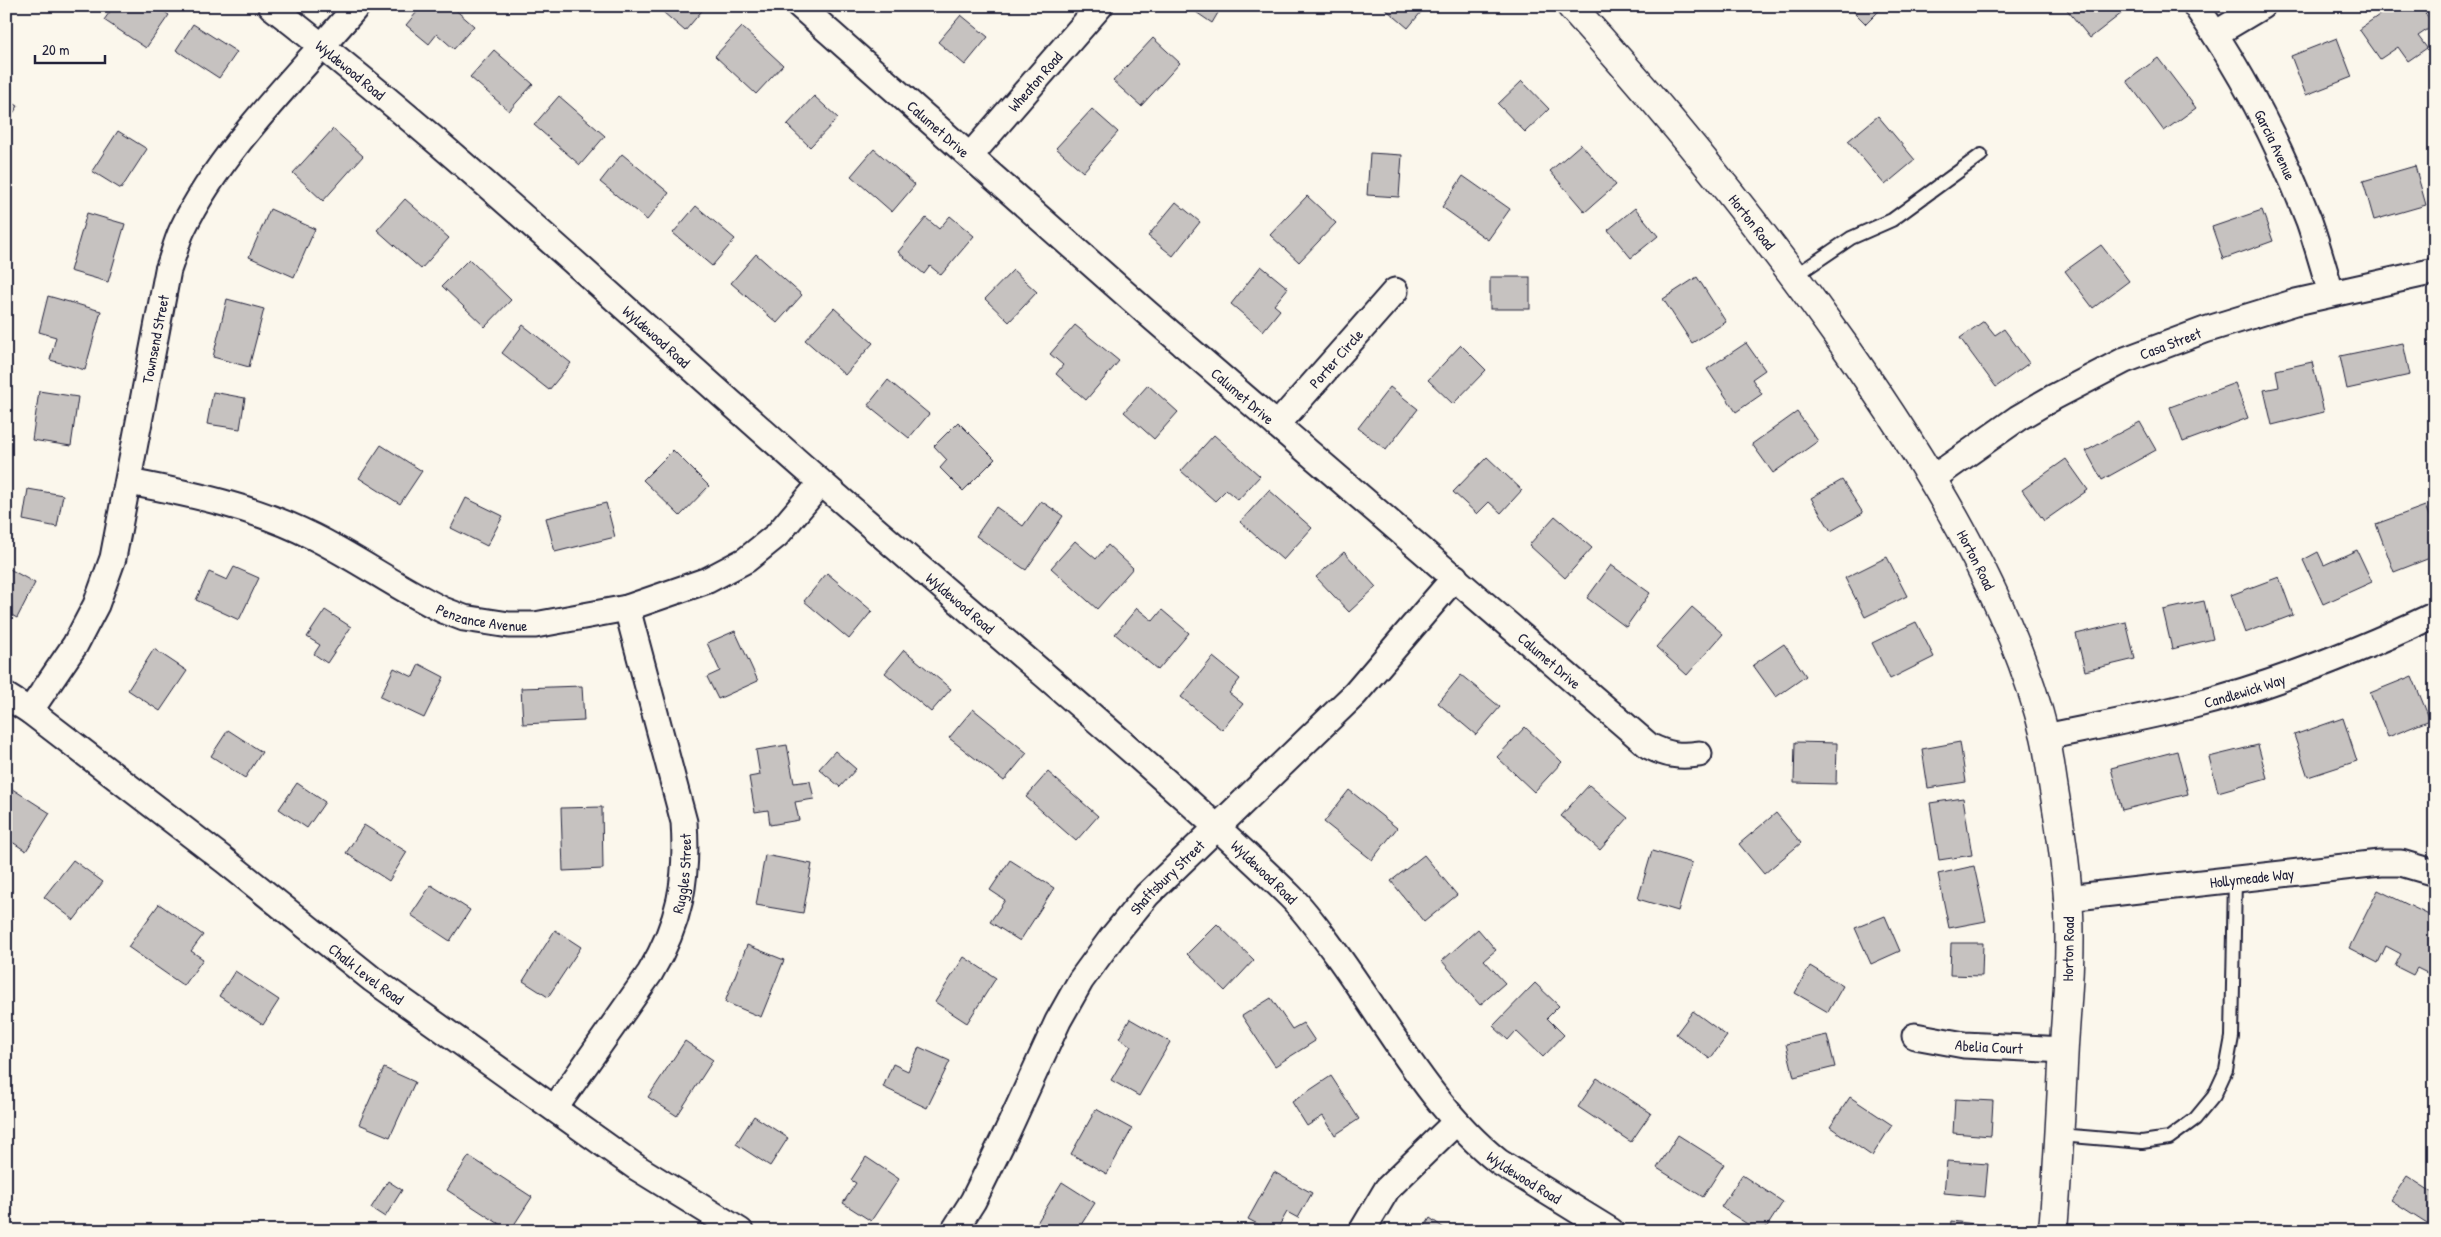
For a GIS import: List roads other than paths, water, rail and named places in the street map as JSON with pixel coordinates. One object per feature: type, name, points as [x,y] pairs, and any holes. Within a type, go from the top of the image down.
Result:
[{"type":"street","name":"Wyldewood Road","points":[[271,6],[323,46],[592,276],[822,483],[1062,690],[1217,827],[1293,899],[1316,926],[1431,1090],[1456,1122],[1499,1162],[1611,1231]]},
{"type":"street","name":"Townsend Street","points":[[30,711],[75,645],[96,605],[113,558],[168,270],[181,232],[202,193],[230,152],[357,6]]},
{"type":"street","name":"Calumet Drive","points":[[800,6],[1277,425],[1456,577],[1649,746],[1665,754],[1681,757],[1700,754]]},
{"type":"street","name":"Wheaton Road","points":[[970,156],[1100,6]]},
{"type":"street","name":"Horton Road","points":[[1571,6],[1701,156],[1795,276],[1884,401],[1933,478],[1975,558],[2006,624],[2029,682],[2045,737],[2062,838],[2068,898],[2069,968],[2053,1231]]},
{"type":"street","name":"Garcia Avenue","points":[[2196,6],[2216,34],[2252,98],[2293,180],[2331,293]]},
{"type":"street","points":[[2216,34],[2262,6]]},
{"type":"street","name":"Casa Street","points":[[1933,478],[2018,418],[2125,360],[2205,330],[2331,293],[2435,271]]},
{"type":"street","name":"Porter Circle","points":[[1277,425],[1395,291]]},
{"type":"street","name":"Penzance Avenue","points":[[129,482],[208,498],[263,515],[312,536],[418,598],[464,618],[508,625],[535,625],[627,608],[708,580],[746,560],[777,535],[822,483]]},
{"type":"street","name":"Shaftsbury Street","points":[[954,1231],[973,1201],[1058,1021],[1081,980],[1147,895],[1355,694],[1456,577]]},
{"type":"street","name":"Ruggles Street","points":[[555,1108],[664,951],[673,930],[683,888],[686,846],[684,822],[627,608]]},
{"type":"street","name":"Candlewick Way","points":[[2045,737],[2191,706],[2298,673],[2372,645],[2435,615]]},
{"type":"street","name":"Chalk Level Road","points":[[6,696],[30,711],[224,860],[372,979],[555,1108],[707,1222],[740,1231]]},
{"type":"street","name":"Hollymeade Way","points":[[2068,898],[2380,863],[2401,864],[2435,873]]},
{"type":"street","name":"Abelia Court","points":[[1915,1036],[1964,1045],[2064,1050]]},
{"type":"street","points":[[1362,1231],[1387,1189],[1456,1122]]},
{"type":"lane","points":[[1795,276],[1851,238],[1892,220],[1981,155]]},
{"type":"lane","points":[[2060,1135],[2142,1142],[2169,1138],[2195,1119],[2214,1096],[2226,1070],[2232,1037],[2235,880]]}]
